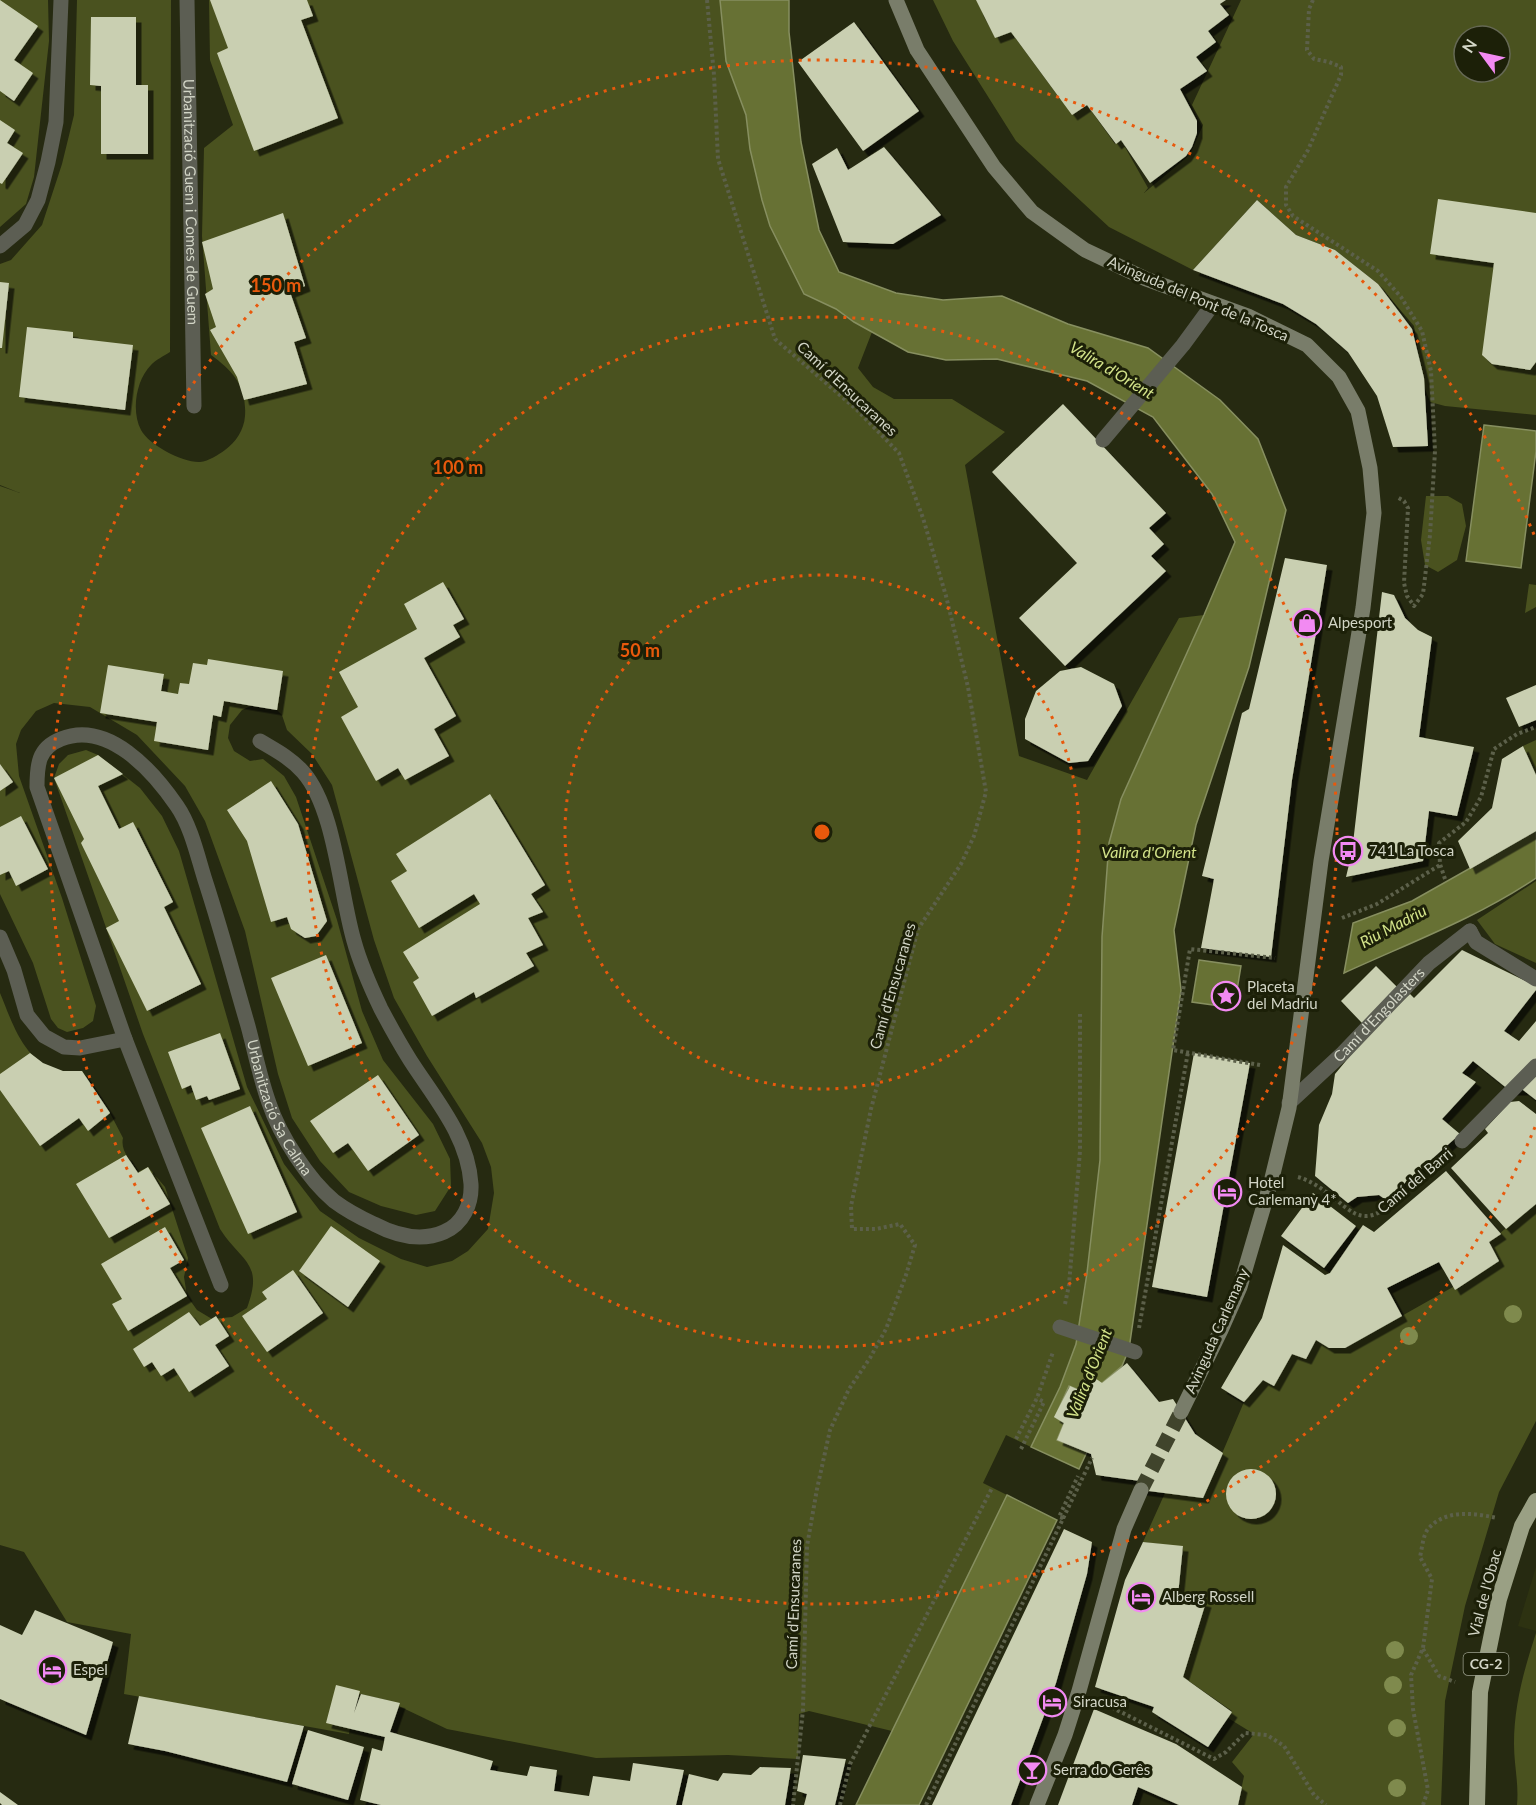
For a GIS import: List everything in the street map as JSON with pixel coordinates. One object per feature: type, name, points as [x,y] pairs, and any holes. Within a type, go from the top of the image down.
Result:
[{"type":"highway","name":"Vial de l'Obac","points":[[1477,1805],[1480,1692],[1499,1599],[1522,1526],[1536,1501]]},
{"type":"main road","name":"Avinguda del Pont de la Tosca","points":[[896,0],[917,50],[994,167],[1032,212],[1085,250],[1146,279],[1248,316],[1307,345],[1339,377],[1358,411],[1370,468],[1374,513],[1363,608],[1321,861]]},
{"type":"main road","name":"Avinguda Carlemany","points":[[1181,1412],[1240,1287],[1274,1170],[1289,1103],[1321,861]]},
{"type":"main road","points":[[1037,1805],[1065,1735],[1124,1529],[1141,1490]]},
{"type":"street","points":[[0,246],[25,225],[38,200],[48,162],[56,122],[61,0]]},
{"type":"street","name":"Urbanització Guem i Comes de Guem","points":[[187,0],[194,406]]},
{"type":"street","points":[[1103,440],[1183,345],[1213,303]]},
{"type":"street","name":"Urbanització Sa Calma","points":[[221,1285],[125,1039],[37,787],[37,767],[42,751],[58,740],[78,734],[100,736],[119,746],[139,762],[179,809],[210,896],[270,1106],[286,1138],[318,1185],[336,1203],[368,1221],[391,1233],[414,1237],[432,1236],[447,1231],[461,1219],[470,1204],[471,1184],[459,1139],[448,1116],[410,1059],[380,1007],[354,942],[321,800],[304,773],[284,755],[260,741]]},
{"type":"street","name":"Camí d'Engolasters","points":[[1289,1103],[1342,1053],[1429,963],[1470,931],[1476,942],[1536,979]]},
{"type":"street","points":[[0,937],[14,970],[27,1015],[44,1036],[64,1047],[80,1048],[125,1039]]},
{"type":"street","name":"Camí del Barri","points":[[1462,1141],[1536,1065]]},
{"type":"street","points":[[1060,1327],[1135,1352]]},
{"type":"path","name":"Camí d'Ensucaranes","points":[[707,0],[714,75],[718,159],[775,339],[856,409],[899,453],[923,518],[946,596],[968,687],[986,792],[974,836],[961,864],[918,929],[871,1109],[851,1206],[852,1229],[876,1229],[900,1224],[915,1245],[886,1329],[849,1389],[830,1430],[819,1480],[807,1546],[803,1710],[793,1805]]},
{"type":"path","points":[[1313,0],[1309,9],[1307,50],[1314,59],[1341,67],[1341,75],[1308,150],[1286,187],[1287,205],[1293,216],[1378,271],[1401,297],[1422,331],[1431,371],[1435,451],[1430,535],[1423,594],[1414,606],[1407,596],[1404,583],[1408,508],[1404,501],[1397,497],[1373,499]]},
{"type":"path","points":[[1444,879],[1440,865],[1439,843],[1466,822],[1481,797],[1494,749],[1517,734],[1536,726]]},
{"type":"path","points":[[1342,918],[1377,903],[1440,865]]},
{"type":"path","points":[[1260,1065],[1173,1050],[1190,949],[1275,958]]},
{"type":"path","points":[[1016,1439],[1036,1398],[1055,1347],[1069,1285],[1080,1151],[1080,1014]]},
{"type":"path","points":[[1135,1352],[1188,1052]]},
{"type":"path","name":"Camí del Barri","points":[[1274,1170],[1306,1179],[1356,1215],[1367,1217],[1377,1215],[1396,1201],[1462,1141]]},
{"type":"path","points":[[1021,1449],[1044,1402],[1036,1398]]},
{"type":"path","points":[[926,1805],[1092,1458]]},
{"type":"path","points":[[1063,1518],[1059,1517],[1078,1476]]},
{"type":"path","points":[[840,1805],[850,1764],[992,1488]]},
{"type":"path","points":[[1424,1805],[1428,1790],[1413,1709],[1411,1675],[1423,1648],[1432,1579],[1420,1557],[1427,1530],[1445,1516],[1479,1514],[1497,1518]]},
{"type":"path","points":[[1423,1648],[1439,1676],[1455,1682]]},
{"type":"path","points":[[1092,1698],[1214,1759],[1226,1752],[1245,1732],[1267,1735],[1284,1746],[1314,1796],[1326,1805]]},
{"type":"shaded area","points":[[0,0],[48,0],[49,41],[34,177],[26,204],[0,227]]},
{"type":"shaded area","points":[[77,0],[171,0],[170,352],[155,361],[146,371],[139,387],[136,405],[141,430],[145,436],[167,452],[193,462],[210,459],[233,443],[241,431],[245,416],[244,396],[237,380],[211,355],[202,236],[204,148],[233,125],[210,60],[209,0],[720,0],[726,61],[746,115],[750,149],[770,226],[804,294],[836,309],[872,332],[858,368],[873,387],[894,399],[952,399],[1005,432],[965,465],[1019,756],[1087,780],[1179,618],[1204,615],[1121,799],[1109,843],[1102,937],[1100,1160],[1076,1344],[1060,1387],[1031,1447],[1006,1435],[983,1483],[1007,1495],[892,1731],[809,1711],[799,1714],[798,1759],[728,1755],[596,1758],[447,1729],[386,1700],[356,1693],[349,1734],[124,1694],[131,1634],[67,1622],[24,1552],[0,1545],[0,993],[15,1029],[29,1051],[49,1067],[62,1071],[82,1071],[110,1113],[123,1138],[125,1151],[132,1164],[138,1172],[148,1167],[165,1187],[188,1258],[184,1277],[187,1296],[197,1310],[212,1319],[232,1317],[247,1308],[252,1293],[252,1272],[220,1229],[143,1034],[54,778],[59,764],[68,755],[86,750],[98,755],[140,788],[162,816],[179,851],[247,1087],[284,1164],[320,1211],[359,1238],[401,1259],[427,1267],[452,1261],[468,1251],[488,1229],[494,1193],[491,1167],[482,1143],[427,1056],[394,998],[374,940],[332,785],[312,754],[287,730],[282,715],[277,710],[253,705],[242,710],[230,725],[228,738],[234,751],[250,761],[263,759],[284,776],[296,797],[337,920],[362,1011],[383,1060],[433,1124],[450,1159],[451,1186],[435,1211],[416,1215],[381,1206],[349,1192],[320,1161],[292,1118],[278,1074],[245,931],[205,821],[185,786],[137,735],[90,707],[54,703],[36,711],[21,730],[16,744],[19,776],[62,898],[96,1006],[93,1021],[83,1028],[67,1032],[58,1028],[51,1019],[33,963],[0,894],[0,486],[20,493],[0,485],[0,264],[11,260],[42,225],[62,164],[74,115]]},
{"type":"shaded area","points":[[933,0],[978,0],[995,37],[1011,32],[1055,92],[1074,113],[1087,105],[1115,144],[1121,140],[1148,188],[1144,193],[1186,158],[1192,150],[1203,125],[1192,105],[1241,0],[1536,0],[1536,415],[1445,406],[1430,402],[1424,386],[1414,326],[1378,284],[1335,250],[1296,235],[1257,200],[1193,270],[1109,227],[1016,141],[953,41]]},
{"type":"shaded area","points":[[1426,496],[1448,496],[1462,504],[1466,526],[1457,560],[1438,572],[1425,565],[1421,540]]},
{"type":"shaded area","points":[[1529,584],[1536,585],[1536,607],[1525,613]]},
{"type":"shaded area","points":[[1536,740],[1536,775],[1523,746]]},
{"type":"shaded area","points":[[1536,881],[1536,963],[1495,944],[1477,920]]},
{"type":"shaded area","points":[[1536,1204],[1536,1421],[1499,1492],[1465,1606],[1445,1701],[1441,1805],[1238,1805],[1244,1776],[1232,1762],[1254,1734],[1228,1718],[1232,1711],[1183,1677],[1206,1602],[1178,1595],[1183,1547],[1143,1542],[1165,1493],[1203,1498],[1244,1402],[1263,1380],[1274,1386],[1292,1354],[1306,1359],[1316,1340],[1329,1348],[1345,1348],[1499,1261],[1489,1242]]},
{"type":"shaded area","points":[[1536,1567],[1536,1631],[1518,1626]]},
{"type":"shaded area","points":[[1536,1633],[1536,1805],[1517,1805],[1514,1744],[1516,1715],[1524,1674]]},
{"type":"water","name":"Valira d'Orient","points":[[720,0],[789,0],[789,32],[801,142],[819,230],[839,272],[896,293],[943,300],[1002,296],[1068,324],[1148,348],[1220,400],[1258,439],[1286,510],[1249,667],[1196,825],[1174,930],[1181,990],[1129,1349],[1122,1366],[1102,1383],[1079,1390],[1069,1386],[1055,1417],[1064,1423],[1057,1440],[1087,1452],[1079,1469],[1031,1447],[1060,1387],[1076,1344],[1087,1273],[1100,1160],[1102,937],[1109,843],[1121,799],[1235,542],[1212,494],[1153,417],[1087,381],[997,359],[946,360],[908,352],[854,322],[836,309],[804,294],[770,226],[762,200],[750,149],[746,115],[726,61]]},
{"type":"water","points":[[1484,425],[1536,431],[1536,451],[1521,568],[1466,561]]},
{"type":"water","name":"Riu Madriu","points":[[1536,831],[1536,878],[1466,918],[1344,973],[1353,923],[1412,901]]},
{"type":"water","points":[[1199,960],[1241,966],[1234,1008],[1192,1002]]},
{"type":"water","points":[[1007,1495],[1057,1520],[919,1805],[856,1805]]},
{"type":"building","points":[[0,0],[38,26],[14,60],[33,73],[14,101],[0,91]]},
{"type":"building","points":[[210,0],[307,0],[313,16],[301,20],[338,118],[254,151],[217,53],[228,48]]},
{"type":"building","points":[[976,0],[1226,0],[1220,4],[1229,15],[1208,31],[1216,42],[1196,57],[1207,71],[1180,89],[1197,121],[1197,133],[1186,156],[1150,183],[1121,140],[1116,144],[1087,105],[1072,115],[1011,32],[995,38]]},
{"type":"building","points":[[91,17],[136,17],[136,85],[148,85],[148,154],[101,154],[101,86],[90,85]]},
{"type":"building","points":[[854,22],[919,111],[863,151],[798,62]]},
{"type":"building","points":[[0,120],[15,130],[7,143],[23,153],[2,184],[0,183]]},
{"type":"building","points":[[884,147],[941,215],[893,244],[843,242],[812,164],[837,148],[848,170]]},
{"type":"building","points":[[1438,199],[1536,213],[1536,362],[1530,370],[1492,364],[1482,355],[1494,263],[1430,254]]},
{"type":"building","points":[[1257,200],[1296,235],[1335,250],[1378,284],[1412,329],[1424,378],[1428,446],[1393,447],[1377,396],[1348,352],[1316,324],[1283,304],[1193,270]]},
{"type":"building","points":[[283,213],[305,286],[290,292],[306,338],[294,342],[307,384],[244,400],[237,377],[210,330],[216,327],[205,294],[213,289],[202,242]]},
{"type":"building","points":[[0,282],[9,283],[2,348],[0,348]]},
{"type":"building","points":[[27,327],[73,332],[73,338],[133,345],[125,410],[19,397]]},
{"type":"building","points":[[1063,404],[1166,513],[1149,528],[1164,544],[1151,556],[1166,571],[1065,666],[1019,618],[1077,563],[992,472]]},
{"type":"building","points":[[1285,558],[1327,565],[1292,780],[1271,957],[1201,948],[1214,879],[1202,876],[1242,713],[1249,709]]},
{"type":"building","points":[[443,582],[464,619],[453,625],[460,637],[424,658],[456,716],[434,729],[449,756],[405,780],[398,768],[376,781],[341,717],[358,707],[339,672],[417,629],[404,604]]},
{"type":"building","points":[[1382,592],[1394,595],[1405,618],[1418,630],[1432,637],[1419,737],[1474,747],[1457,816],[1429,811],[1423,861],[1346,877],[1352,852]]},
{"type":"building","points":[[208,659],[283,671],[277,710],[224,701],[221,717],[213,715],[208,750],[154,741],[157,722],[100,713],[108,665],[164,674],[161,691],[178,694],[180,683],[189,684],[193,663],[207,665]]},
{"type":"building","points":[[1081,667],[1114,684],[1122,706],[1088,761],[1069,763],[1025,739],[1025,719],[1036,691],[1060,671]]},
{"type":"building","points":[[1536,685],[1536,720],[1519,727],[1506,698]]},
{"type":"building","points":[[1523,746],[1536,775],[1536,831],[1470,869],[1458,841],[1492,808],[1502,759]]},
{"type":"building","points":[[98,755],[123,774],[98,786],[119,829],[133,822],[173,902],[164,907],[201,984],[147,1011],[106,928],[119,921],[81,843],[84,839],[54,778]]},
{"type":"building","points":[[0,764],[13,782],[0,791]]},
{"type":"building","points":[[271,781],[298,824],[327,921],[316,936],[305,938],[291,929],[287,917],[271,922],[247,841],[227,810]]},
{"type":"building","points":[[490,794],[545,885],[531,894],[543,912],[528,918],[543,945],[526,953],[534,966],[476,998],[474,992],[432,1016],[413,982],[419,978],[403,952],[480,904],[474,894],[419,928],[391,881],[407,871],[396,854]]},
{"type":"building","points":[[21,816],[48,869],[16,886],[9,871],[0,875],[0,827]]},
{"type":"building","points":[[1462,950],[1536,986],[1536,990],[1504,1031],[1519,1041],[1536,1021],[1536,1100],[1523,1090],[1509,1090],[1473,1061],[1462,1073],[1476,1082],[1442,1119],[1460,1134],[1386,1200],[1379,1195],[1357,1197],[1348,1203],[1315,1176],[1319,1125],[1332,1094],[1335,1074],[1370,1032],[1410,994],[1414,998]]},
{"type":"building","points":[[326,955],[362,1043],[308,1066],[271,978]]},
{"type":"building","points":[[1376,966],[1399,989],[1363,1024],[1341,1001]]},
{"type":"building","points":[[220,1033],[240,1089],[209,1100],[207,1096],[196,1100],[191,1085],[182,1089],[168,1052]]},
{"type":"building","points":[[30,1053],[43,1063],[63,1071],[82,1071],[110,1113],[88,1131],[79,1118],[40,1146],[0,1090],[0,1074]]},
{"type":"building","points":[[1194,1053],[1250,1063],[1207,1297],[1152,1287]]},
{"type":"building","points":[[378,1075],[419,1135],[368,1171],[348,1143],[333,1153],[310,1121]]},
{"type":"building","points":[[1519,1101],[1536,1114],[1536,1204],[1506,1229],[1451,1168],[1488,1133],[1485,1129],[1510,1102]]},
{"type":"building","points":[[250,1106],[297,1212],[248,1234],[201,1128]]},
{"type":"building","points":[[126,1155],[138,1173],[148,1167],[170,1204],[109,1238],[76,1184]]},
{"type":"building","points":[[1446,1171],[1501,1234],[1489,1242],[1499,1261],[1455,1290],[1439,1262],[1387,1288],[1402,1316],[1345,1348],[1329,1348],[1316,1340],[1306,1359],[1292,1354],[1274,1386],[1263,1380],[1244,1402],[1221,1388],[1262,1318],[1283,1245],[1325,1275],[1330,1273],[1363,1225],[1374,1232]]},
{"type":"building","points":[[1313,1193],[1356,1226],[1324,1268],[1281,1236]]},
{"type":"building","points":[[331,1226],[380,1261],[348,1307],[299,1271]]},
{"type":"building","points":[[165,1227],[184,1260],[170,1268],[187,1296],[128,1331],[112,1304],[122,1299],[101,1264]]},
{"type":"building","points":[[293,1270],[323,1313],[267,1352],[242,1316],[267,1299],[262,1292]]},
{"type":"building","points":[[189,1312],[200,1326],[216,1316],[229,1336],[215,1345],[229,1366],[189,1392],[174,1368],[161,1376],[152,1362],[144,1367],[133,1349]]},
{"type":"building","points":[[1127,1363],[1159,1402],[1173,1399],[1195,1434],[1223,1453],[1203,1498],[1141,1490],[1140,1481],[1096,1475],[1091,1454],[1057,1440],[1064,1423],[1054,1417],[1070,1386],[1079,1390],[1088,1373],[1102,1383]]},
{"type":"building","points":[[1251,1469],[1260,1471],[1271,1480],[1276,1494],[1274,1503],[1265,1514],[1251,1519],[1242,1517],[1231,1508],[1226,1494],[1228,1485],[1237,1474]]},
{"type":"building","points":[[1064,1529],[1092,1542],[1087,1574],[1056,1683],[1011,1805],[932,1805]]},
{"type":"building","points":[[1143,1542],[1183,1546],[1178,1595],[1206,1602],[1183,1677],[1232,1712],[1208,1747],[1152,1712],[1154,1707],[1095,1687],[1125,1580]]},
{"type":"building","name":"Espel","points":[[35,1610],[113,1642],[86,1735],[0,1699],[0,1625],[22,1635]]},
{"type":"building","points":[[336,1685],[360,1691],[354,1713],[361,1694],[400,1703],[390,1732],[493,1761],[490,1770],[527,1776],[530,1766],[557,1770],[554,1791],[589,1796],[593,1776],[630,1781],[633,1763],[684,1770],[676,1805],[381,1805],[360,1800],[372,1748],[382,1751],[385,1737],[326,1723]]},
{"type":"building","points":[[139,1696],[304,1726],[287,1782],[128,1744]]},
{"type":"building","points":[[1094,1709],[1176,1744],[1242,1787],[1238,1805],[1179,1805],[1138,1787],[1132,1805],[1058,1805]]},
{"type":"building","points":[[308,1730],[364,1747],[348,1800],[292,1784]]},
{"type":"building","points":[[803,1755],[846,1759],[835,1805],[804,1805],[807,1794],[797,1791]]},
{"type":"building","points":[[760,1767],[791,1768],[785,1805],[682,1805],[689,1774],[718,1781],[723,1773],[751,1775]]},
{"type":"building","points":[[0,1792],[18,1805],[2,1805]]},
{"type":"tunnel","points":[[1141,1490],[1181,1412]]},
{"type":"place","name":"Alpesport","points":[[1307,623]]},
{"type":"place","name":"741 La Tosca","points":[[1348,851]]},
{"type":"place","name":"Placeta del Madriu","points":[[1226,996]]},
{"type":"place","name":"Hotel Carlemany 4*","points":[[1227,1192]]},
{"type":"place","name":"Alberg Rossell","points":[[1141,1597]]},
{"type":"place","name":"Espel","points":[[52,1670]]},
{"type":"place","name":"Siracusa","points":[[1052,1702]]},
{"type":"place","name":"Serra do Gerês","points":[[1032,1770]]}]
